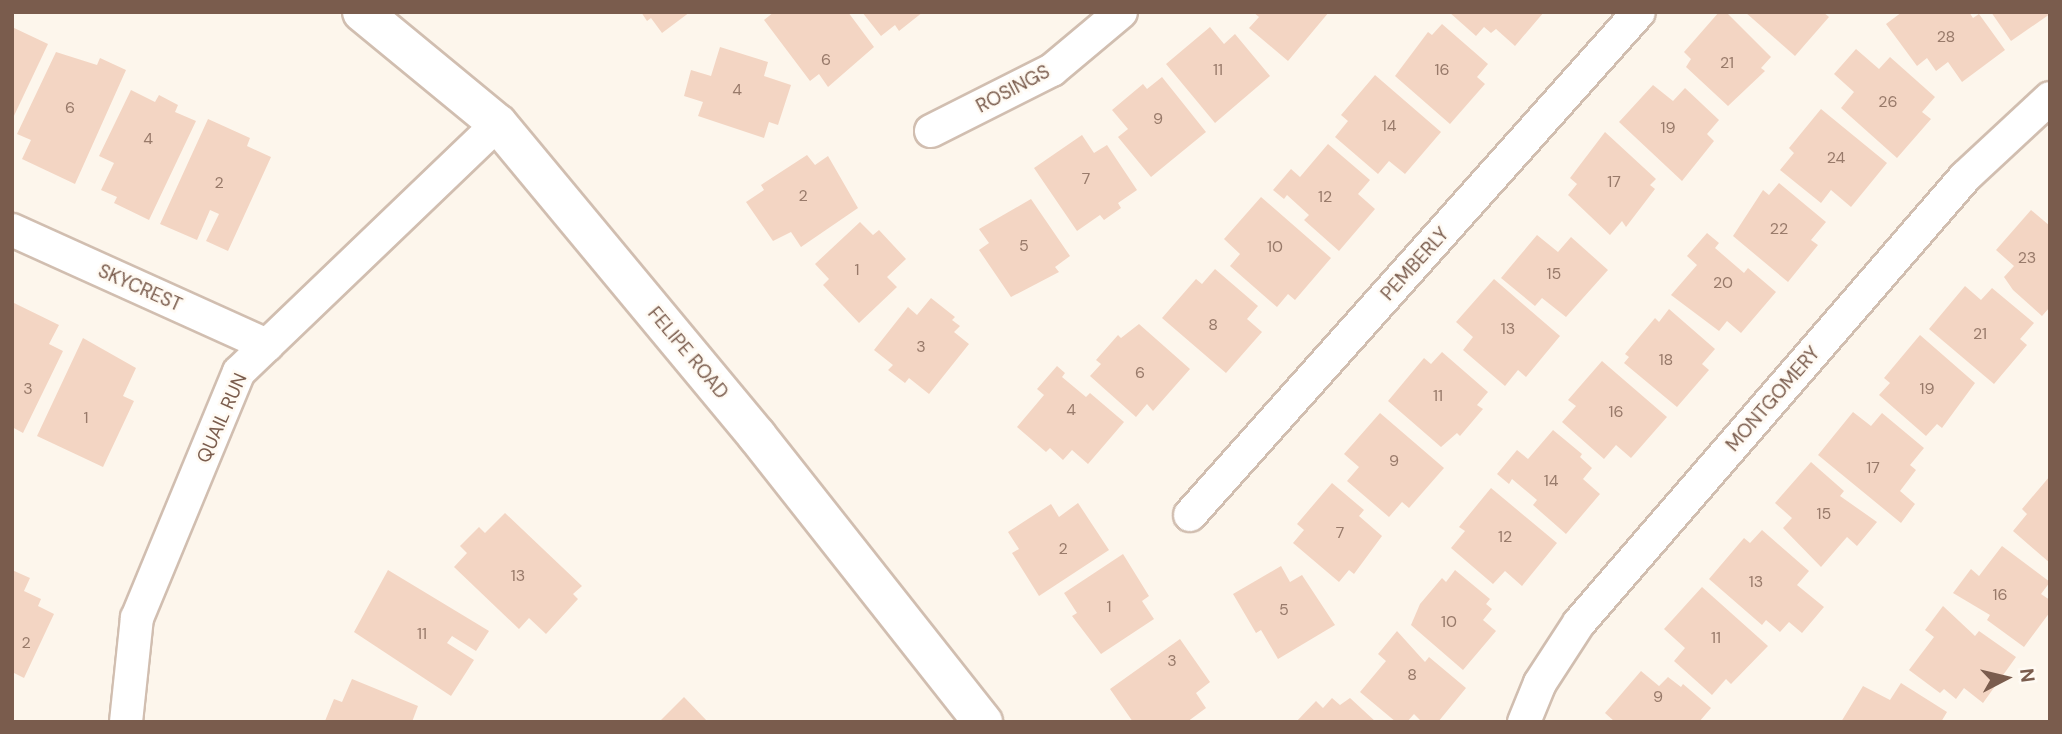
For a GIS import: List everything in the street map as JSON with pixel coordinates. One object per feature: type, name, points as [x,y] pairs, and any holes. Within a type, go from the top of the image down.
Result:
[{"type":"main road","name":"FELIPE ROAD","points":[[362,12],[498,124],[757,436],[983,722]]},
{"type":"street","name":"ROSINGS","points":[[931,131],[1052,70],[1121,12]]},
{"type":"street","name":"PEMBERLY","points":[[1190,515],[1639,12]]},
{"type":"street","name":"MONTGOMERY","points":[[1524,722],[1540,683],[1579,623],[1965,177],[2050,98]]},
{"type":"street","name":"QUAIL RUN","points":[[126,722],[137,618],[239,372],[498,124]]},
{"type":"street","name":"SKYCREST","points":[[12,230],[267,345]]},
{"type":"building","points":[[641,12],[690,12],[662,33],[651,18],[647,21]]},
{"type":"building","points":[[774,12],[848,12],[874,47],[828,87],[819,74],[810,81],[764,20]]},
{"type":"building","points":[[862,12],[923,12],[899,31],[895,25],[881,36]]},
{"type":"building","points":[[1253,12],[1329,12],[1288,61],[1249,28],[1259,17]]},
{"type":"building","points":[[1449,12],[1544,12],[1515,46],[1496,29],[1491,33],[1484,27],[1476,36]]},
{"type":"building","points":[[1719,12],[1726,12],[1771,57],[1761,68],[1765,71],[1728,106],[1686,67],[1691,59],[1684,52]]},
{"type":"building","points":[[1745,12],[1823,12],[1829,17],[1795,56]]},
{"type":"building","points":[[1902,12],[1969,12],[1973,18],[1979,14],[2005,50],[1962,82],[1948,62],[1936,71],[1927,58],[1917,66],[1886,24]]},
{"type":"building","points":[[1991,12],[2050,12],[2050,14],[2011,41]]},
{"type":"building","points":[[1442,24],[1488,64],[1477,77],[1485,84],[1450,124],[1395,76],[1428,32],[1432,35]]},
{"type":"building","points":[[12,27],[48,44],[12,120]]},
{"type":"building","points":[[1210,27],[1224,44],[1235,34],[1270,76],[1215,123],[1166,64]]},
{"type":"building","points":[[720,47],[768,62],[764,76],[791,85],[778,125],[769,122],[764,138],[698,116],[703,102],[684,96],[691,70],[711,76]]},
{"type":"building","points":[[1856,49],[1879,69],[1890,57],[1935,97],[1922,112],[1931,119],[1897,158],[1841,108],[1854,92],[1834,74]]},
{"type":"building","points":[[56,52],[97,65],[100,58],[126,70],[75,184],[22,159],[31,140],[17,134]]},
{"type":"building","points":[[1375,75],[1441,132],[1405,174],[1389,161],[1378,174],[1335,137],[1348,121],[1341,115]]},
{"type":"building","points":[[1162,77],[1206,132],[1151,177],[1118,137],[1128,129],[1112,110],[1143,84],[1147,89]]},
{"type":"building","points":[[1653,85],[1673,101],[1685,88],[1719,120],[1707,134],[1714,141],[1682,181],[1619,122]]},
{"type":"building","points":[[131,90],[155,102],[159,95],[178,105],[175,112],[196,121],[149,220],[114,203],[117,197],[101,190],[114,163],[99,156]]},
{"type":"building","points":[[1821,109],[1887,163],[1851,207],[1831,190],[1821,203],[1780,170],[1794,153],[1789,148]]},
{"type":"building","points":[[208,119],[250,138],[247,146],[271,157],[228,251],[206,241],[219,214],[210,210],[197,240],[160,224]]},
{"type":"building","points":[[1605,132],[1656,179],[1650,185],[1655,189],[1626,227],[1622,221],[1610,235],[1568,195],[1577,184],[1570,178]]},
{"type":"building","points":[[1082,135],[1094,153],[1107,145],[1137,190],[1118,203],[1121,208],[1104,220],[1100,215],[1077,231],[1034,168]]},
{"type":"building","points":[[1328,144],[1370,180],[1358,194],[1375,209],[1339,251],[1304,220],[1309,215],[1287,195],[1284,199],[1273,190],[1291,169],[1300,177]]},
{"type":"building","points":[[807,155],[815,165],[828,156],[858,208],[801,247],[791,232],[773,241],[746,202],[764,190],[761,185]]},
{"type":"building","points":[[1779,183],[1826,222],[1811,240],[1818,245],[1788,282],[1733,236],[1763,190],[1769,195]]},
{"type":"building","points":[[1261,197],[1331,258],[1295,300],[1288,294],[1277,307],[1230,266],[1240,254],[1224,239]]},
{"type":"building","points":[[1031,199],[1070,256],[1055,267],[1059,272],[1011,297],[979,250],[989,243],[979,229]]},
{"type":"building","points":[[2031,210],[2050,226],[2050,307],[2042,316],[2013,290],[2004,277],[2014,266],[1996,250]]},
{"type":"building","points":[[860,222],[873,235],[879,230],[906,259],[887,277],[897,287],[859,323],[823,285],[829,279],[815,264]]},
{"type":"building","points":[[1707,233],[1719,243],[1715,248],[1744,273],[1748,268],[1776,292],[1741,333],[1727,321],[1719,331],[1671,295],[1697,265],[1687,256]]},
{"type":"building","points":[[1537,235],[1558,252],[1571,237],[1608,270],[1566,317],[1542,298],[1535,306],[1501,278]]},
{"type":"building","points":[[1215,269],[1258,306],[1247,319],[1262,332],[1226,373],[1162,318],[1196,279],[1202,284]]},
{"type":"building","points":[[1494,279],[1560,336],[1526,377],[1518,370],[1505,386],[1463,350],[1473,337],[1456,322]]},
{"type":"building","points":[[1965,286],[1981,300],[1992,288],[2034,323],[2020,339],[2027,345],[1994,384],[1929,329]]},
{"type":"building","points":[[931,298],[955,317],[952,320],[960,326],[954,332],[969,344],[929,394],[909,378],[905,383],[888,370],[893,365],[874,350],[908,307],[917,315]]},
{"type":"building","points":[[12,302],[59,325],[49,344],[63,351],[23,433],[12,427]]},
{"type":"building","points":[[1669,309],[1715,349],[1702,364],[1709,370],[1677,407],[1624,363],[1629,357],[1625,354],[1655,318],[1659,322]]},
{"type":"building","points":[[1139,324],[1190,369],[1153,411],[1147,404],[1136,417],[1090,376],[1101,364],[1096,360],[1118,335],[1121,338]]},
{"type":"building","points":[[1920,335],[1975,383],[1942,428],[1937,424],[1926,436],[1879,395],[1890,383],[1884,378]]},
{"type":"building","points":[[83,338],[136,368],[123,396],[134,401],[103,467],[37,436]]},
{"type":"building","points":[[1442,352],[1488,392],[1477,405],[1483,409],[1460,436],[1457,433],[1441,447],[1388,401],[1424,358],[1431,364]]},
{"type":"building","points":[[1602,361],[1667,417],[1631,458],[1616,445],[1604,459],[1562,422],[1576,406],[1568,400]]},
{"type":"building","points":[[1057,366],[1065,373],[1062,377],[1086,397],[1090,393],[1124,422],[1088,464],[1072,450],[1063,460],[1050,448],[1046,452],[1017,427],[1044,395],[1037,389]]},
{"type":"building","points":[[1853,412],[1871,426],[1882,413],[1924,448],[1910,465],[1916,470],[1900,491],[1915,504],[1901,523],[1818,455]]},
{"type":"building","points":[[1380,413],[1444,468],[1409,508],[1402,502],[1389,517],[1347,481],[1359,467],[1344,454]]},
{"type":"building","points":[[1553,430],[1582,454],[1580,457],[1592,468],[1583,479],[1600,494],[1566,534],[1533,505],[1537,500],[1512,479],[1509,484],[1497,474],[1517,450],[1528,459]]},
{"type":"building","points":[[1811,462],[1844,491],[1840,496],[1877,522],[1857,546],[1847,537],[1821,567],[1783,528],[1792,518],[1775,503]]},
{"type":"building","points":[[2050,476],[2050,563],[2013,531],[2027,514],[2022,509]]},
{"type":"building","points":[[1332,483],[1364,510],[1359,516],[1382,536],[1354,574],[1349,570],[1339,582],[1293,543],[1304,530],[1297,524]]},
{"type":"building","points":[[1491,488],[1557,543],[1522,586],[1505,571],[1493,584],[1451,548],[1465,531],[1459,527]]},
{"type":"building","points":[[1078,503],[1109,550],[1039,596],[1012,553],[1019,549],[1008,532],[1051,504],[1059,517]]},
{"type":"building","points":[[505,513],[582,586],[573,594],[578,599],[546,634],[529,618],[519,629],[454,567],[467,553],[460,546],[479,527],[485,533]]},
{"type":"building","points":[[1762,530],[1809,571],[1797,585],[1824,607],[1802,633],[1789,622],[1780,632],[1766,620],[1762,625],[1709,579],[1744,538],[1750,543]]},
{"type":"building","points":[[2002,546],[2050,582],[2041,594],[2050,600],[2050,612],[2024,647],[1987,620],[1990,615],[1953,593],[1971,569],[1979,576]]},
{"type":"building","points":[[1123,554],[1149,596],[1142,601],[1154,619],[1101,654],[1072,616],[1077,613],[1064,593]]},
{"type":"building","points":[[1281,566],[1290,582],[1302,575],[1335,625],[1278,659],[1261,630],[1256,633],[1233,594]]},
{"type":"building","points":[[12,570],[30,578],[24,591],[41,599],[38,606],[54,614],[24,678],[12,672]]},
{"type":"building","points":[[388,570],[489,631],[476,651],[452,636],[447,643],[474,660],[451,696],[354,632]]},
{"type":"building","points":[[1455,570],[1490,599],[1486,604],[1492,609],[1483,620],[1496,631],[1463,670],[1411,625],[1420,604],[1442,578],[1446,582]]},
{"type":"building","points":[[1702,587],[1768,646],[1731,684],[1726,679],[1712,695],[1674,661],[1685,648],[1664,629]]},
{"type":"building","points":[[1943,606],[1975,636],[1979,631],[2016,657],[1983,703],[1964,688],[1956,699],[1944,689],[1940,693],[1909,670],[1934,637],[1925,630]]},
{"type":"building","points":[[1397,631],[1425,662],[1429,657],[1466,688],[1438,722],[1422,722],[1414,714],[1407,722],[1396,722],[1360,692],[1386,661],[1378,654]]},
{"type":"building","points":[[1180,639],[1210,682],[1196,693],[1206,708],[1187,722],[1133,722],[1110,689]]},
{"type":"building","points":[[1641,671],[1659,686],[1668,677],[1681,687],[1683,684],[1711,708],[1699,722],[1615,722],[1605,713]]},
{"type":"building","points":[[352,679],[418,706],[412,722],[325,721],[334,699],[342,702]]},
{"type":"building","points":[[1901,683],[1947,712],[1941,722],[1841,722],[1863,686],[1890,700]]},
{"type":"building","points":[[684,697],[708,722],[659,722]]},
{"type":"building","points":[[1332,698],[1340,705],[1350,698],[1376,722],[1296,722],[1316,701],[1323,708]]}]
